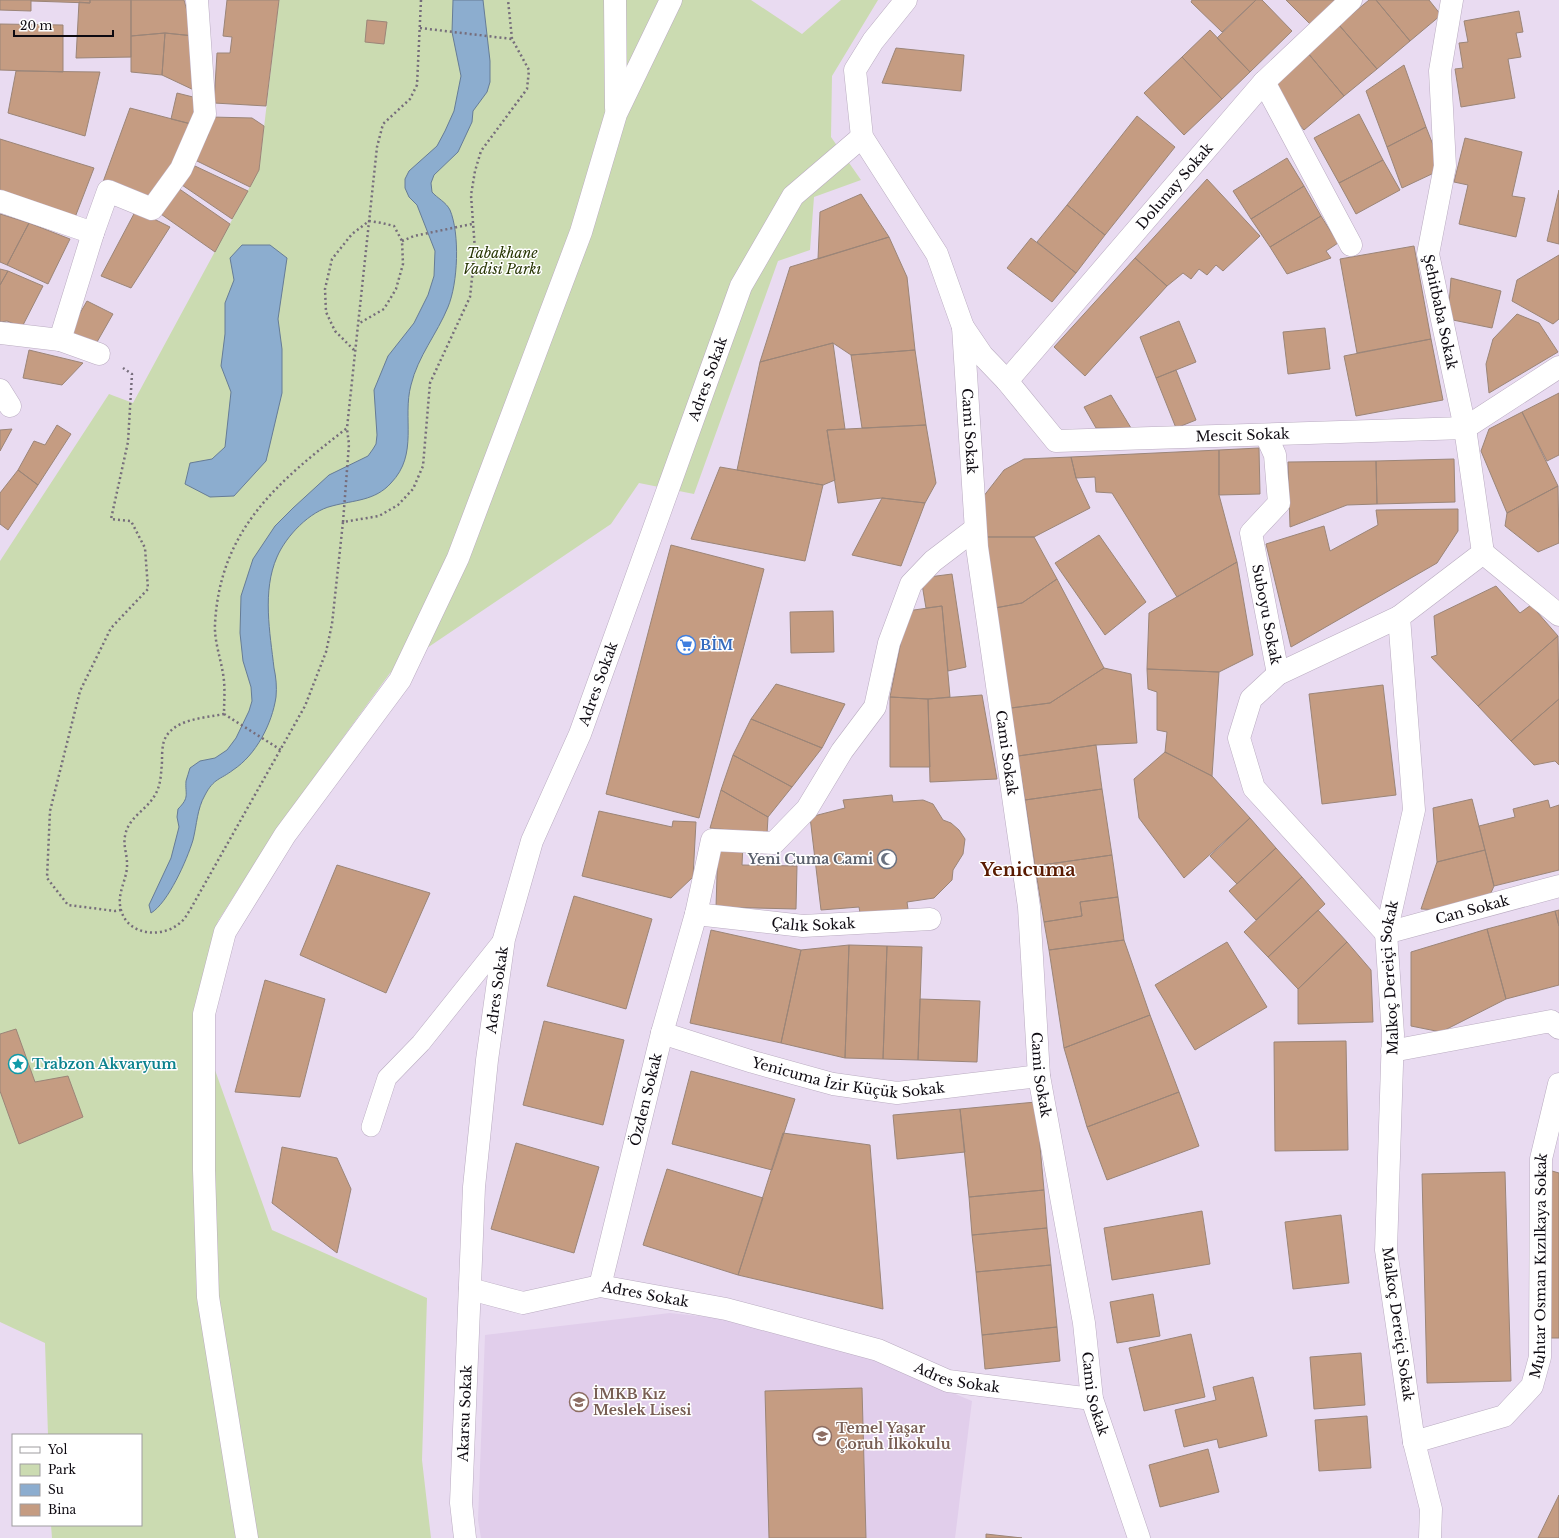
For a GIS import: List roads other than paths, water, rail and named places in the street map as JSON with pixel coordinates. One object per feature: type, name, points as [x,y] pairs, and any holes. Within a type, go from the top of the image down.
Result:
[{"type":"street","points":[[60,340],[93,233],[108,191],[152,209],[181,169],[205,114],[197,0]]},
{"type":"street","points":[[614,0],[616,114]]},
{"type":"street","points":[[247,1538],[208,1297],[204,1170],[204,1014],[225,932],[284,835],[400,680],[458,558],[582,232],[616,114],[670,0]]},
{"type":"street","name":"Cami Sokak","points":[[906,0],[873,41],[855,70],[862,137],[937,254],[963,327],[975,529],[1029,907],[1039,1076],[1084,1323],[1092,1399],[1139,1538]]},
{"type":"street","name":"Dolunay Sokak","points":[[1007,381],[1264,82],[1351,0]]},
{"type":"street","name":"Şehitbaba Sokak","points":[[1452,0],[1440,71],[1445,166],[1428,254],[1465,428],[1483,553]]},
{"type":"street","points":[[1264,82],[1352,244]]},
{"type":"street","name":"Adres Sokak","points":[[862,137],[793,196],[741,286],[580,734],[532,842],[504,939],[487,1060],[474,1187],[470,1289],[523,1303],[600,1286],[726,1309],[878,1350],[948,1381],[1092,1399]]},
{"type":"street","points":[[0,201],[93,233]]},
{"type":"street","name":"Mescit Sokak","points":[[963,327],[982,355],[1007,381],[1056,441],[1465,428]]},
{"type":"street","points":[[0,333],[60,340],[99,354]]},
{"type":"street","points":[[1465,428],[1559,367]]},
{"type":"street","name":"Suboyu Sokak","points":[[1266,435],[1275,455],[1279,503],[1251,533],[1278,674],[1251,699],[1239,738],[1254,788],[1386,933]]},
{"type":"street","name":"Özden Sokak","points":[[600,1286],[662,1033],[696,914],[712,840],[774,843],[807,809],[842,751],[875,707],[889,643],[911,584],[932,561],[975,529]]},
{"type":"street","points":[[1278,674],[1399,617],[1483,553],[1559,615]]},
{"type":"street","name":"Malkoç Dereiçi Sokak","points":[[1399,617],[1414,810],[1386,933],[1393,1034],[1386,1250],[1414,1442],[1431,1509],[1430,1538]]},
{"type":"street","name":"Can Sokak","points":[[1386,933],[1559,886]]},
{"type":"street","name":"Çalık Sokak","points":[[696,914],[803,926],[930,919]]},
{"type":"street","points":[[1392,1052],[1551,1021],[1559,1028]]},
{"type":"street","name":"Yenicuma İzir Küçük Sokak","points":[[662,1033],[753,1062],[833,1084],[897,1093],[1039,1076]]},
{"type":"street","name":"Muhtar Osman Kızılkaya Sokak","points":[[1414,1442],[1504,1416],[1532,1386],[1540,1357],[1541,1159],[1559,1084]]},
{"type":"street","name":"Akarsu Sokak","points":[[465,1538],[461,1503],[470,1289]]},
{"type":"lane","points":[[371,1127],[387,1078],[421,1043],[504,939]]},
{"type":"water","points":[[453,0],[483,0],[490,61],[490,82],[487,92],[473,111],[472,122],[458,152],[434,175],[431,183],[432,192],[448,207],[453,220],[456,245],[456,272],[448,307],[418,364],[411,385],[405,460],[400,472],[385,489],[371,497],[332,506],[315,513],[293,533],[281,549],[272,570],[268,598],[269,626],[276,678],[276,697],[271,718],[262,738],[249,756],[233,770],[214,782],[208,789],[200,806],[193,840],[182,869],[164,900],[151,913],[149,905],[171,858],[179,827],[177,817],[178,809],[186,799],[186,781],[190,768],[200,761],[215,758],[227,750],[236,738],[249,711],[252,701],[251,687],[243,661],[240,633],[241,596],[253,559],[275,526],[329,475],[368,456],[373,449],[376,444],[377,435],[374,390],[388,356],[414,323],[428,295],[434,276],[435,251],[417,205],[409,197],[405,188],[405,179],[409,171],[437,146],[454,111],[461,76],[452,32]]},
{"type":"water","points":[[242,245],[270,245],[287,258],[278,319],[282,349],[282,393],[266,461],[234,496],[210,497],[185,484],[190,463],[212,459],[225,447],[231,392],[221,366],[225,334],[225,303],[234,280],[230,258]]},
{"type":"place","name":"BİM","points":[[686,645]]},
{"type":"place","name":"Yeni Cuma Cami","points":[[887,859]]},
{"type":"place","name":"Trabzon Akvaryum","points":[[18,1064]]},
{"type":"place","name":"İMKB Kız Meslek Lisesi","points":[[579,1402]]},
{"type":"place","name":"Temel Yaşar Çoruh İlkokulu","points":[[822,1436]]},
{"type":"district","name":"Yenicuma","points":[[1028,870]]},
{"type":"park label","name":"Tabakhane Vadisi Parkı","points":[[502,262]]}]
